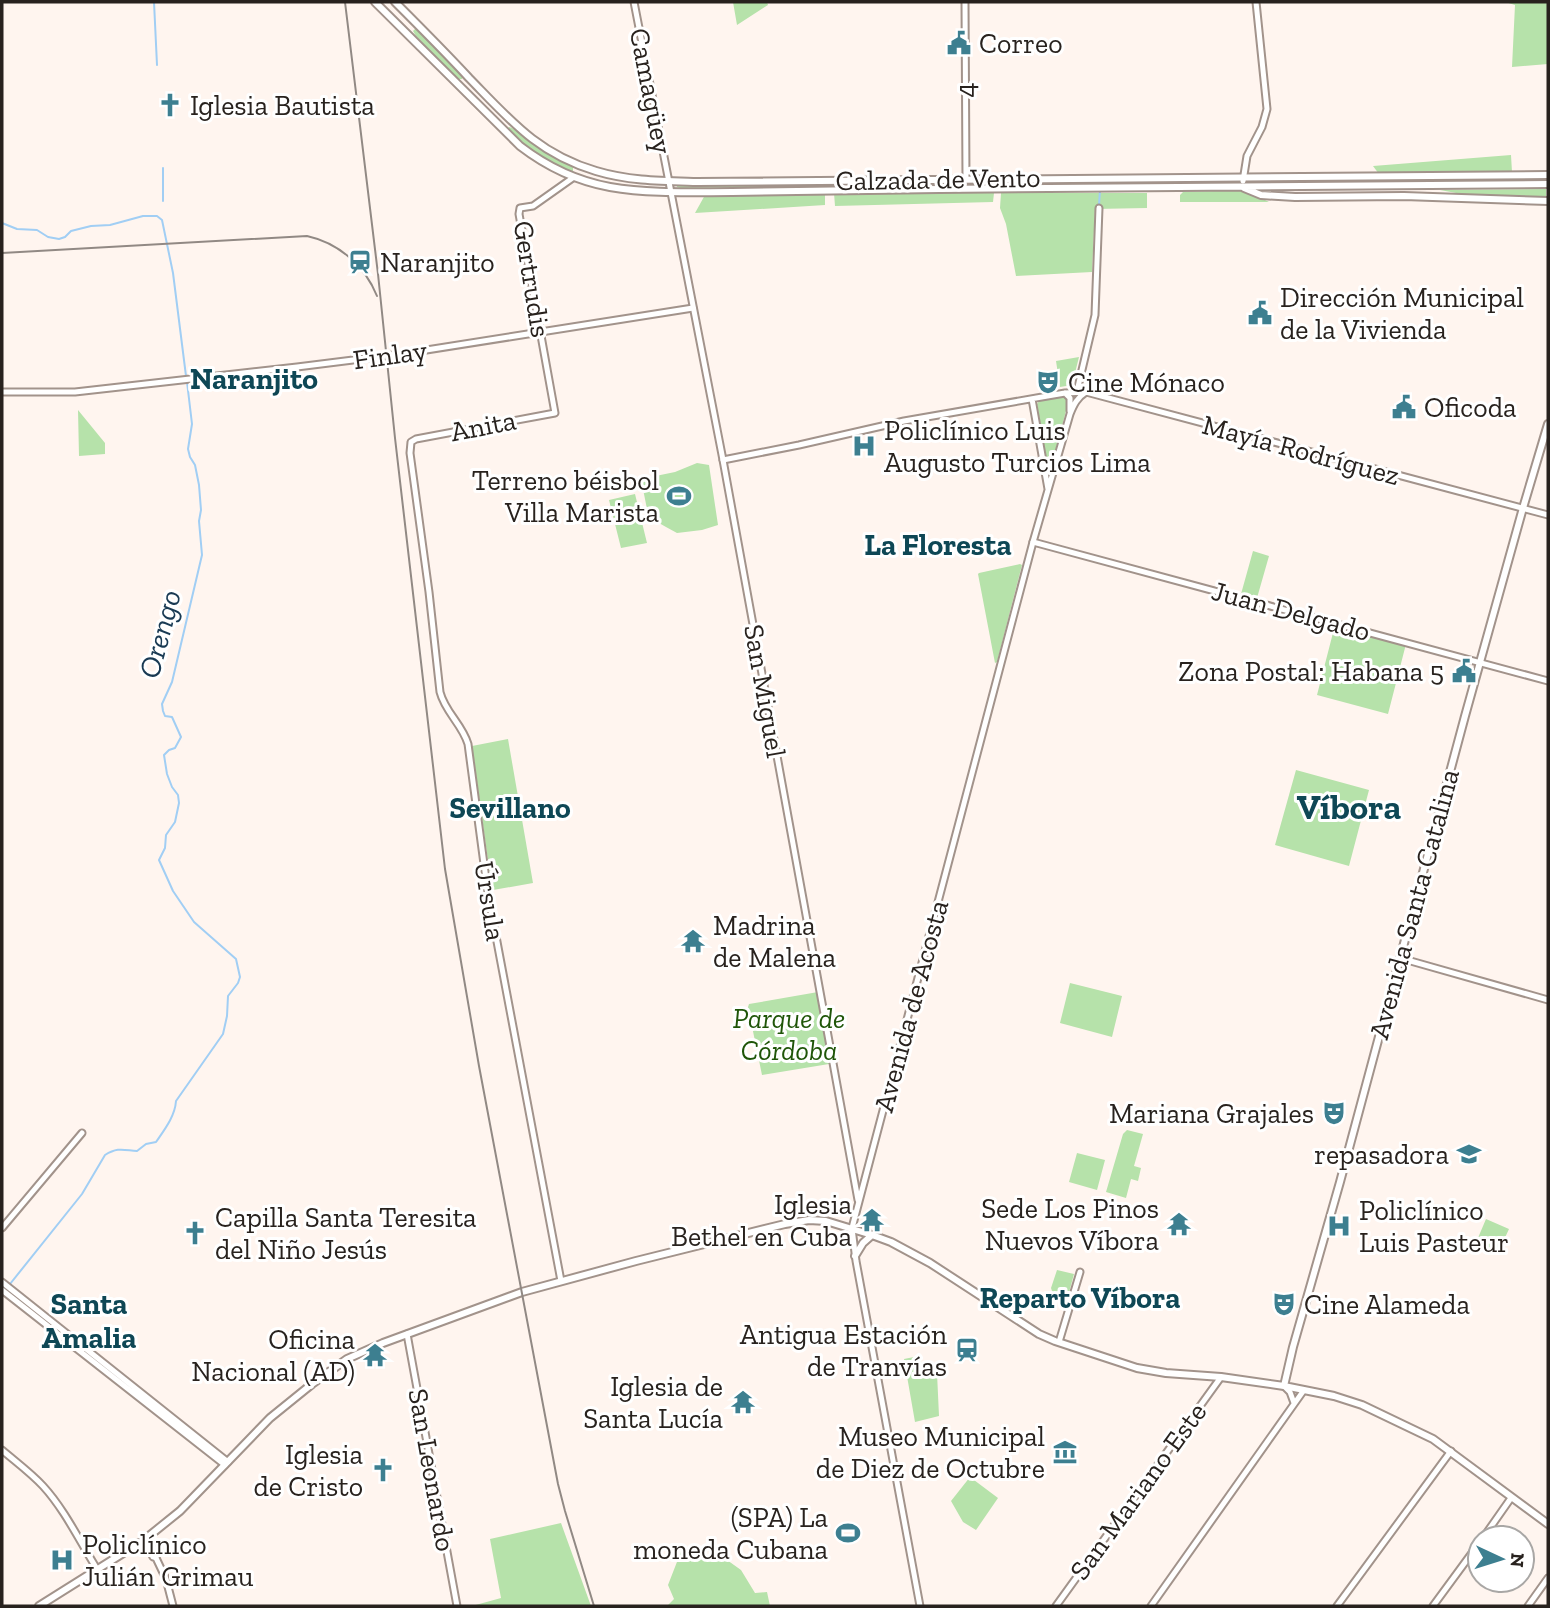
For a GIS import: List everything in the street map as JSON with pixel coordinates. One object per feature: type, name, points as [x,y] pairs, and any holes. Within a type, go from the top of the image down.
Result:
[{"type":"main road","name":"Calzada de Vento","points":[[375,2],[520,146],[543,163],[574,177],[611,187],[670,192],[1548,184]]},
{"type":"main road","name":"Calzada de Vento","points":[[395,2],[517,128],[548,151],[579,166],[613,176],[668,181],[1548,175]]},
{"type":"main road","points":[[406,33],[416,23]]},
{"type":"main road","points":[[461,88],[471,80]]},
{"type":"main road","points":[[574,177],[579,166]]},
{"type":"main road","points":[[611,187],[613,176]]},
{"type":"main road","points":[[1373,177],[1425,193],[1464,198]]},
{"type":"main road","name":"Calzada de Vento","points":[[1242,187],[1261,195],[1295,197],[1404,196],[1548,201]]},
{"type":"main road","name":"Avenida Santa Catalina","points":[[1284,1385],[1480,662],[1548,424]]},
{"type":"main road","points":[[39,1606],[161,1528],[270,1418],[347,1359],[375,1346],[522,1292],[786,1224],[818,1220],[834,1222],[891,1242],[1034,1330],[1059,1342],[1144,1369],[1284,1385],[1362,1405],[1433,1439],[1548,1524]]},
{"type":"main road","points":[[855,1256],[872,1234]]},
{"type":"main road","points":[[1289,1367],[1291,1380],[1300,1389]]},
{"type":"street","name":"Camagüey","points":[[634,2],[668,181]]},
{"type":"street","name":"4","points":[[965,2],[966,179]]},
{"type":"street","points":[[1242,187],[1247,156],[1262,127],[1267,109],[1256,2]]},
{"type":"street","name":"Gertrudis","points":[[555,413],[519,214],[520,208],[533,206],[574,177]]},
{"type":"street","name":"San Miguel","points":[[668,181],[723,460],[859,1202]]},
{"type":"street","points":[[1077,391],[1095,315],[1099,208]]},
{"type":"street","name":"Finlay","points":[[2,392],[75,392],[390,356],[693,308]]},
{"type":"street","name":"Mayía Rodríguez","points":[[723,460],[904,421],[1077,391],[1548,515]]},
{"type":"street","name":"Avenida de Acosta","points":[[920,1606],[852,1228],[1048,491],[1070,414],[1078,397],[1086,392]]},
{"type":"street","name":"Avenida de Acosta","points":[[1065,393],[1070,398],[1070,414]]},
{"type":"street","points":[[1032,399],[1048,491]]},
{"type":"street","name":"Anita","points":[[411,442],[555,413]]},
{"type":"street","name":"Úrsula","points":[[411,442],[410,453],[440,692],[445,706],[461,728],[468,744],[488,894],[561,1281]]},
{"type":"street","name":"Juan Delgado","points":[[1034,542],[1548,681]]},
{"type":"street","points":[[1399,958],[1548,1000]]},
{"type":"street","points":[[2,1228],[82,1133]]},
{"type":"street","points":[[1059,1342],[1080,1272]]},
{"type":"street","points":[[3,1285],[226,1463]]},
{"type":"street","name":"San Leonardo","points":[[407,1334],[457,1606]]},
{"type":"street","name":"San Mariano Este","points":[[1056,1606],[1221,1377]]},
{"type":"street","points":[[1284,1385],[1294,1403]]},
{"type":"street","points":[[1151,1606],[1294,1403],[1300,1389]]},
{"type":"street","points":[[2,1450],[45,1488],[97,1569]]},
{"type":"street","points":[[1337,1606],[1451,1451]]},
{"type":"street","points":[[1492,1524],[1511,1498]]},
{"type":"street","points":[[153,1548],[161,1528]]},
{"type":"street","points":[[146,1540],[157,1555],[173,1606]]},
{"type":"street","points":[[146,1540],[153,1557],[156,1558]]},
{"type":"street","points":[[1433,1606],[1466,1561]]},
{"type":"street","points":[[1528,1606],[1548,1578]]},
{"type":"green space","points":[[733,2],[767,2],[768,5],[737,25]]},
{"type":"green space","points":[[1505,2],[1548,2],[1548,64],[1512,67],[1515,5]]},
{"type":"green space","points":[[416,28],[463,75],[462,79],[458,79],[416,36],[413,31]]},
{"type":"green space","points":[[509,127],[573,167],[573,171],[570,173],[536,154],[514,137],[507,129]]},
{"type":"green space","points":[[1511,155],[1512,172],[1379,174],[1373,166]]},
{"type":"green space","points":[[1233,180],[1234,183],[677,187],[679,184]]},
{"type":"green space","points":[[1546,189],[1546,197],[1467,195],[1440,190]]},
{"type":"green space","points":[[1245,190],[1269,202],[1180,202],[1183,192]]},
{"type":"green space","points":[[825,193],[825,205],[695,213],[705,195]]},
{"type":"green space","points":[[834,193],[994,193],[993,202],[835,206]]},
{"type":"green space","points":[[1001,193],[1147,193],[1147,208],[1095,209],[1092,272],[1016,276],[1006,224],[1000,208]]},
{"type":"green space","points":[[1079,357],[1072,385],[1060,387],[1056,361]]},
{"type":"green space","points":[[1062,396],[1067,400],[1066,411],[1049,474],[1037,404],[1040,400]]},
{"type":"green space","points":[[78,410],[105,443],[105,454],[79,456]]},
{"type":"green space","name":"Terreno béisbol Villa Marista","points":[[697,463],[709,465],[718,525],[677,533],[648,514],[641,479],[675,472]]},
{"type":"green space","points":[[635,494],[647,543],[621,548],[609,500]]},
{"type":"green space","points":[[1253,551],[1269,556],[1257,598],[1241,594]]},
{"type":"green space","points":[[1022,565],[995,663],[978,574]]},
{"type":"green space","points":[[1335,625],[1406,644],[1388,714],[1317,695]]},
{"type":"green space","points":[[508,739],[533,883],[493,890],[472,746]]},
{"type":"green space","points":[[1296,770],[1369,790],[1349,866],[1275,845]]},
{"type":"green space","points":[[1070,983],[1122,996],[1112,1037],[1060,1023]]},
{"type":"green space","name":"Parque de Córdoba","points":[[818,992],[831,1061],[829,1064],[762,1075],[749,1004]]},
{"type":"green space","points":[[1127,1130],[1143,1134],[1134,1166],[1141,1168],[1138,1181],[1131,1179],[1126,1198],[1106,1192],[1123,1134]]},
{"type":"green space","points":[[1077,1153],[1105,1160],[1097,1190],[1069,1182]]},
{"type":"green space","points":[[1486,1219],[1509,1229],[1497,1255],[1475,1245]]},
{"type":"green space","points":[[1057,1270],[1074,1274],[1067,1300],[1053,1294],[1051,1288]]},
{"type":"green space","points":[[914,1357],[937,1373],[939,1416],[915,1422],[904,1359]]},
{"type":"green space","points":[[970,1477],[998,1498],[976,1530],[963,1522],[951,1501]]},
{"type":"green space","points":[[561,1523],[591,1606],[472,1606],[501,1598],[490,1539]]},
{"type":"green space","points":[[682,1549],[727,1560],[741,1570],[755,1593],[767,1592],[770,1606],[667,1606],[674,1599],[668,1585]]},
{"type":"waterway","points":[[154,2],[157,65]]},
{"type":"waterway","points":[[163,168],[163,201]]},
{"type":"waterway","points":[[1099,205],[1100,190]]},
{"type":"waterway","name":"Orengo","points":[[2,223],[17,229],[37,230],[48,237],[59,239],[71,231],[143,216],[157,216],[162,220],[173,273],[186,376]]},
{"type":"waterway","name":"Orengo","points":[[2,1294],[82,1194],[105,1155],[117,1150],[137,1151],[146,1144],[156,1142],[172,1117],[176,1101],[223,1034],[228,996],[240,977],[236,959],[194,922],[173,891],[159,860],[165,848],[166,835],[175,822],[179,803],[178,795],[167,774],[164,755],[175,748],[181,737],[172,717],[165,716],[162,704],[172,682],[202,555],[199,485],[188,449],[192,424],[187,382]]},
{"type":"railway","points":[[345,2],[445,869],[479,1066],[558,1484],[594,1606]]},
{"type":"railway","points":[[2,253],[307,236],[330,244],[349,257],[366,275],[377,296]]},
{"type":"place","name":"Correo","points":[[959,43]]},
{"type":"place","name":"Iglesia Bautista","points":[[170,105]]},
{"type":"place","name":"Naranjito","points":[[360,262]]},
{"type":"place","name":"Dirección Municipal de la Vivienda","points":[[1260,313]]},
{"type":"place","name":"Cine Mónaco","points":[[1048,382]]},
{"type":"place","name":"Oficoda","points":[[1404,407]]},
{"type":"place","name":"Policlínico Luis Augusto Turcios Lima","points":[[864,446]]},
{"type":"place","name":"Terreno béisbol Villa Marista","points":[[679,496]]},
{"type":"place","name":"Zona Postal: Habana 5","points":[[1464,671]]},
{"type":"place","name":"Madrina de Malena","points":[[693,941]]},
{"type":"place","name":"Mariana Grajales","points":[[1334,1113]]},
{"type":"place","name":"repasadora","points":[[1469,1154]]},
{"type":"place","name":"Iglesia Bethel en Cuba","points":[[872,1220]]},
{"type":"place","name":"Sede Los Pinos Nuevos Víbora","points":[[1179,1224]]},
{"type":"place","name":"Policlínico Luis Pasteur","points":[[1339,1226]]},
{"type":"place","name":"Capilla Santa Teresita del Niño Jesús","points":[[195,1233]]},
{"type":"place","name":"Cine Alameda","points":[[1284,1304]]},
{"type":"place","name":"Antigua Estación de Tranvías","points":[[967,1350]]},
{"type":"place","name":"Oficina Nacional (AD)","points":[[375,1355]]},
{"type":"place","name":"Iglesia de Santa Lucía","points":[[743,1402]]},
{"type":"place","name":"Museo Municipal de Diez de Octubre","points":[[1065,1452]]},
{"type":"place","name":"Iglesia de Cristo","points":[[383,1470]]},
{"type":"place","name":"(SPA) La moneda Cubana","points":[[848,1533]]},
{"type":"place","name":"Policlínico Julián Grimau","points":[[62,1560]]},
{"type":"district","name":"Naranjito","points":[[254,379]]},
{"type":"district","name":"La Floresta","points":[[938,545]]},
{"type":"district","name":"Víbora","points":[[1349,807]]},
{"type":"district","name":"Sevillano","points":[[510,808]]},
{"type":"district","name":"Reparto Víbora","points":[[1080,1298]]},
{"type":"district","name":"Santa Amalia","points":[[89,1321]]}]
